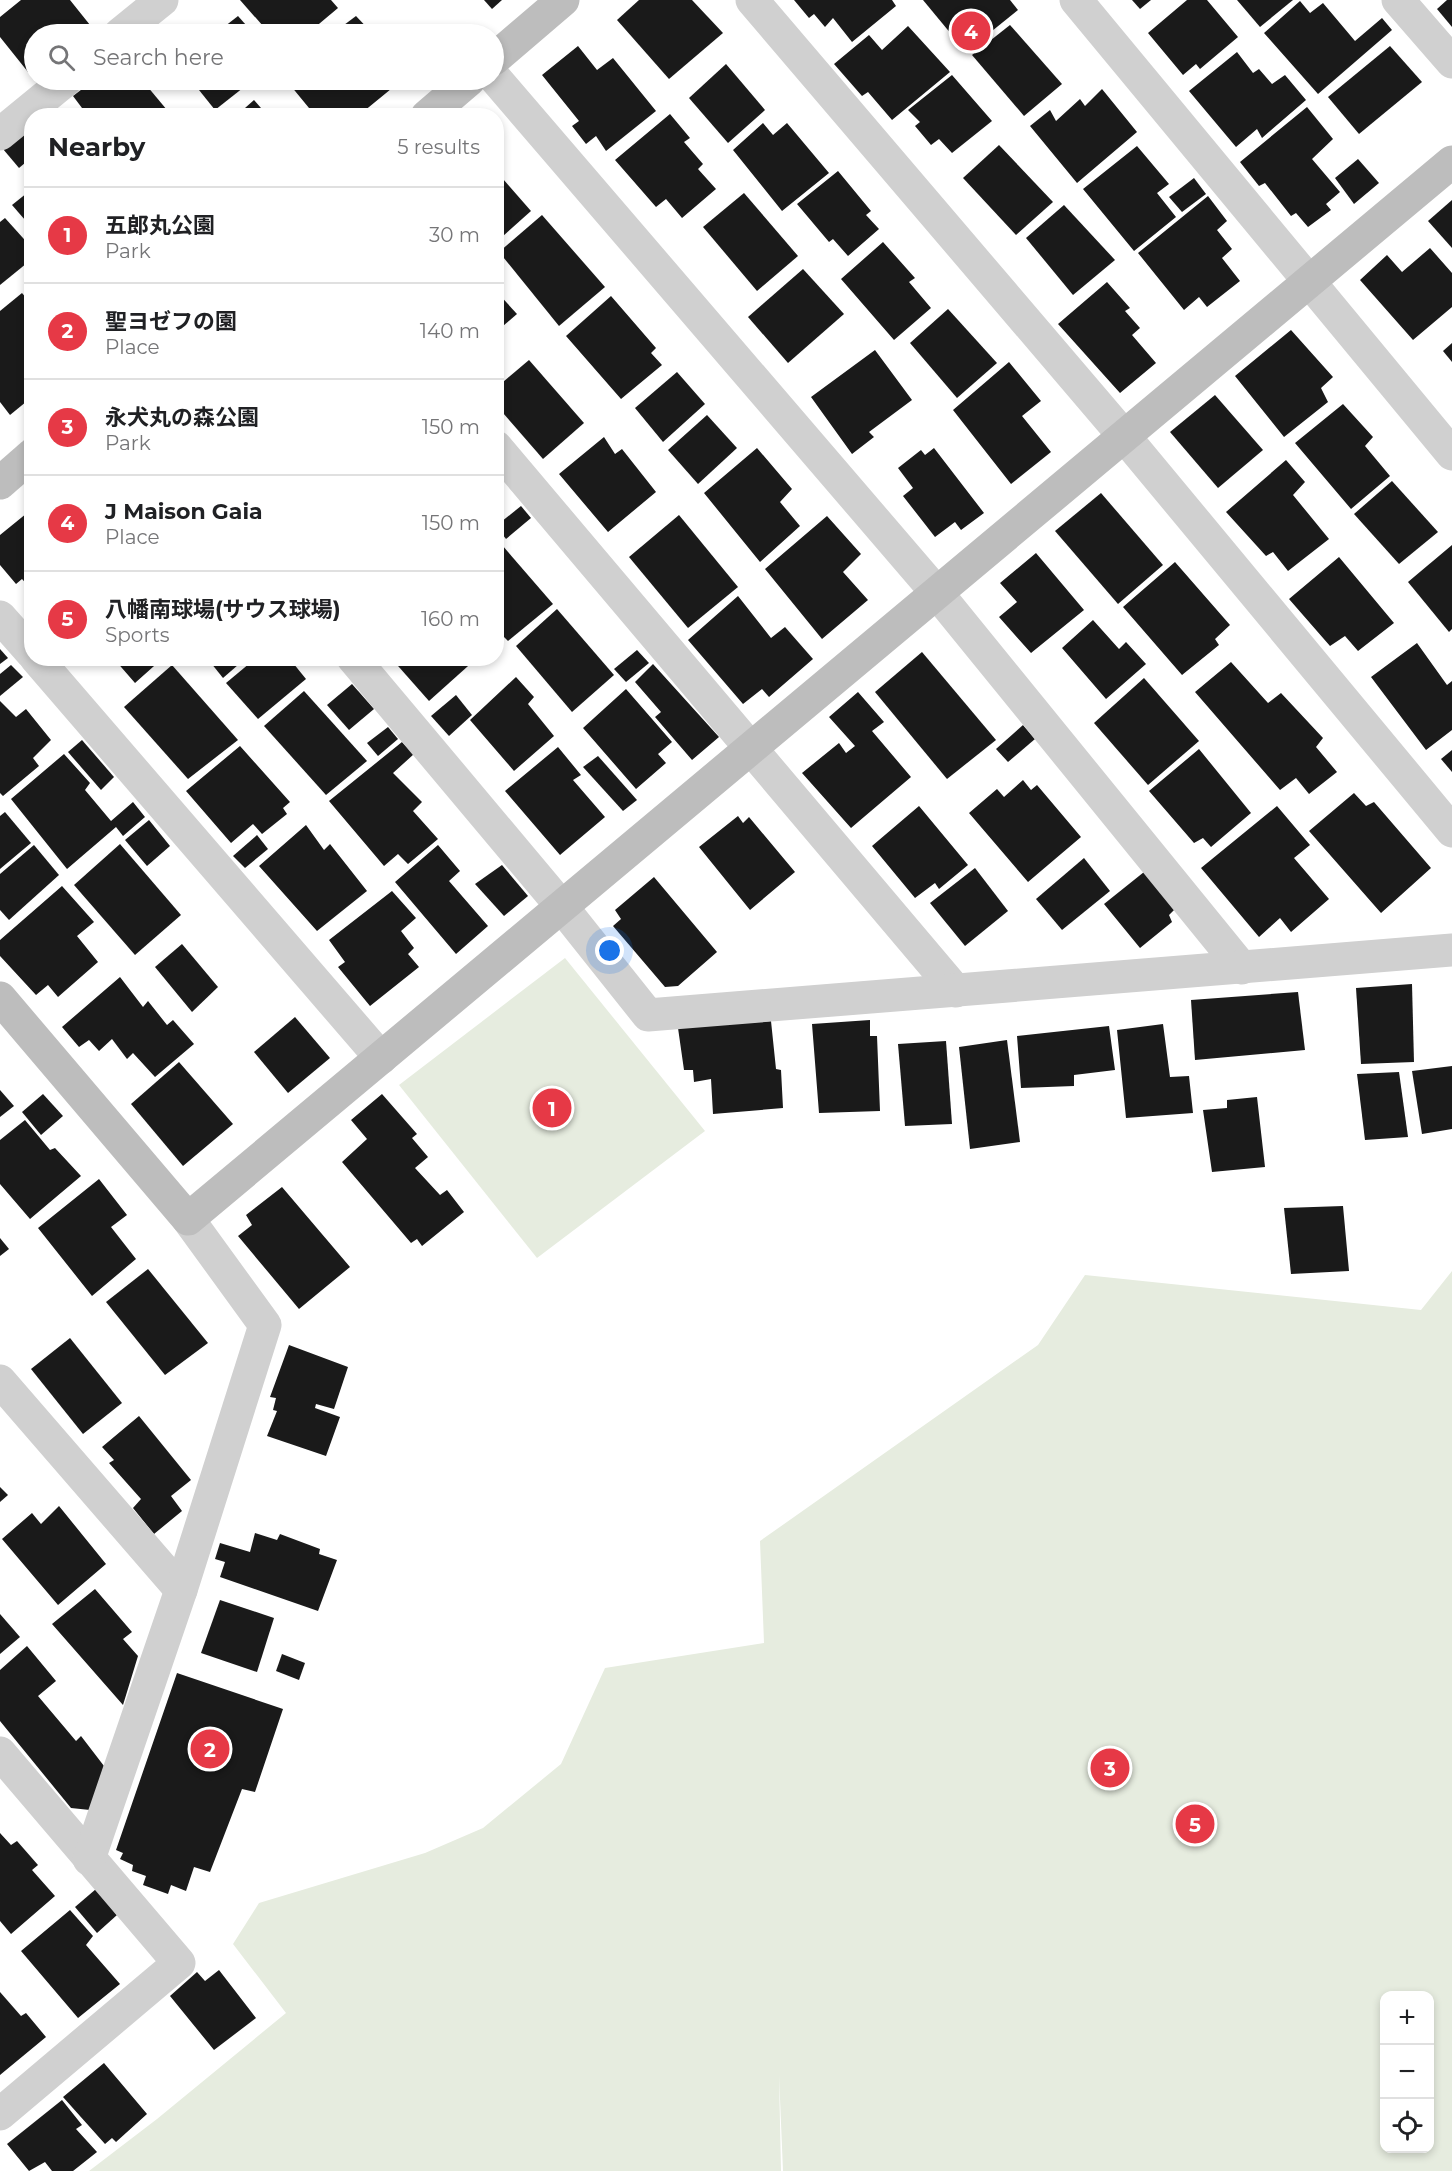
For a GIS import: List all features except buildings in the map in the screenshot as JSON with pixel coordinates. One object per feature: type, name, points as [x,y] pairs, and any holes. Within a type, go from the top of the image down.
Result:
[{"type":"street","points":[[132,24],[162,0]]},
{"type":"street","points":[[504,50],[563,0]]},
{"type":"street","points":[[752,0],[1124,436],[1452,831]]},
{"type":"street","points":[[1076,0],[1452,454]]},
{"type":"street","points":[[1398,0],[1452,62]]},
{"type":"street","points":[[504,89],[937,593],[1242,968]]},
{"type":"street","points":[[32,108],[54,90]]},
{"type":"street","points":[[436,108],[457,90]]},
{"type":"street","points":[[0,134],[24,114]]},
{"type":"street","points":[[188,1219],[1452,162]]},
{"type":"street","points":[[504,456],[753,747],[956,991]]},
{"type":"street","points":[[0,483],[24,462]]},
{"type":"street","points":[[0,617],[24,644]]},
{"type":"street","points":[[43,666],[381,1058]]},
{"type":"street","points":[[360,666],[562,907],[648,1015],[1452,950]]},
{"type":"street","points":[[0,998],[188,1219],[265,1325],[181,1590],[89,1859]]},
{"type":"street","points":[[0,1381],[181,1590]]},
{"type":"street","points":[[0,1753],[179,1963],[0,2114]]},
{"type":"shaded area","points":[[565,958],[705,1131],[537,1258],[399,1085]]},
{"type":"shaded area","points":[[1452,1271],[1452,2171],[783,2171],[779,2075],[781,2171],[89,2171],[157,2119],[286,2013],[233,1944],[259,1903],[425,1853],[483,1828],[561,1764],[605,1668],[764,1643],[760,1541],[1038,1345],[1085,1275],[1421,1310]]},
{"type":"place","name":"J Maison Gaia","points":[[971,31]]},
{"type":"place","name":"五郎丸公園","points":[[552,1108]]},
{"type":"place","name":"聖ヨゼフの園","points":[[210,1749]]},
{"type":"place","name":"永犬丸の森公園","points":[[1110,1768]]},
{"type":"place","name":"八幡南球場(サウス球場)","points":[[1195,1824]]}]
